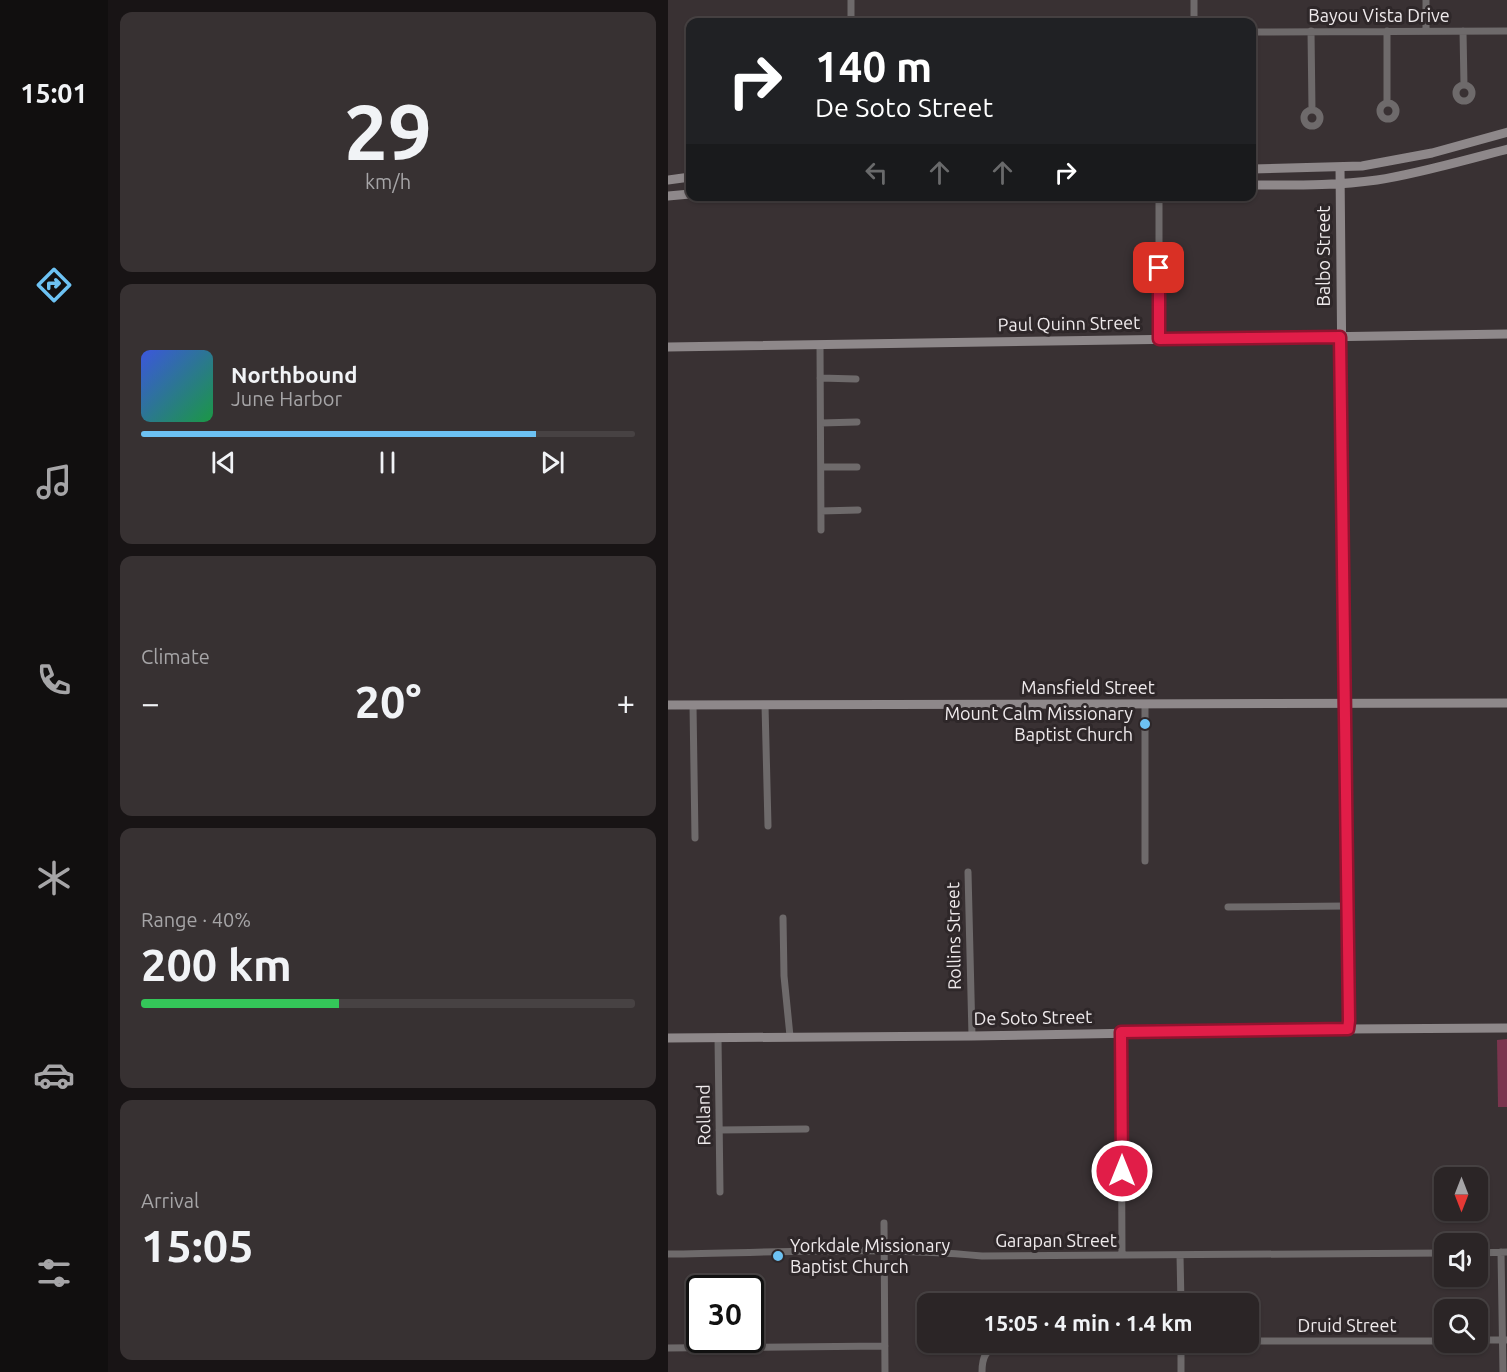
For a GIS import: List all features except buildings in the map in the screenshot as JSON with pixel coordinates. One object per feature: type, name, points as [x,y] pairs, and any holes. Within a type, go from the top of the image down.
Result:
[{"type":"street","points":[[851,0],[851,18]]},
{"type":"street","points":[[1194,0],[1194,18]]},
{"type":"street","points":[[1426,0],[1426,31]]},
{"type":"street","points":[[1387,31],[1387,103]]},
{"type":"street","points":[[1463,31],[1464,85]]},
{"type":"street","name":"Bayou Vista Drive","points":[[1256,32],[1508,31]]},
{"type":"street","points":[[1311,32],[1312,110]]},
{"type":"street","points":[[1256,169],[1340,167],[1399,160],[1508,132]]},
{"type":"street","points":[[1469,143],[1473,158]]},
{"type":"street","points":[[1256,185],[1340,183],[1402,176],[1508,148]]},
{"type":"street","name":"Balbo Street","points":[[1340,167],[1348,1029]]},
{"type":"street","points":[[668,180],[686,178]]},
{"type":"street","points":[[668,196],[686,194]]},
{"type":"street","points":[[1159,201],[1159,339]]},
{"type":"street","name":"Paul Quinn Street","points":[[668,347],[1508,334]]},
{"type":"street","points":[[820,345],[821,530]]},
{"type":"street","points":[[820,378],[856,378]]},
{"type":"street","points":[[821,423],[857,422]]},
{"type":"street","points":[[822,467],[857,467]]},
{"type":"street","points":[[821,511],[858,510]]},
{"type":"street","name":"Mansfield Street","points":[[668,705],[1508,703]]},
{"type":"street","points":[[1145,704],[1145,861]]},
{"type":"street","points":[[693,705],[695,838]]},
{"type":"street","points":[[765,705],[768,825]]},
{"type":"street","name":"Rollins Street","points":[[968,872],[972,1036]]},
{"type":"street","points":[[1228,907],[1346,906]]},
{"type":"street","points":[[783,918],[784,976],[790,1036]]},
{"type":"street","name":"De Soto Street","points":[[668,1038],[1508,1029]]},
{"type":"street","points":[[1121,1032],[1122,1255]]},
{"type":"street","name":"Rolland","points":[[718,1037],[720,1192]]},
{"type":"street","points":[[719,1130],[806,1129]]},
{"type":"street","points":[[884,1223],[885,1372]]},
{"type":"street","name":"Garapan Street","points":[[668,1254],[884,1251],[930,1251],[982,1256],[1434,1253]]},
{"type":"street","points":[[1488,1253],[1505,1252],[1503,1372]]},
{"type":"street","points":[[1180,1256],[1181,1293]]},
{"type":"street","points":[[1488,1340],[1505,1340]]},
{"type":"street","name":"Druid Street","points":[[1259,1341],[1434,1341]]},
{"type":"street","points":[[668,1348],[885,1346]]},
{"type":"street","points":[[982,1372],[982,1360],[986,1353]]},
{"type":"street","points":[[1181,1353],[1181,1372]]},
{"type":"shaded area","points":[[1507,1039],[1507,1107],[1498,1107],[1497,1040]]},
{"type":"place","name":"Mount Calm Missionary Baptist Church","points":[[1145,724]]},
{"type":"place","name":"Yorkdale Missionary Baptist Church","points":[[778,1256]]},
{"type":"route","points":[[1122,1171],[1121,1032],[1348,1029],[1349,1021],[1340,337],[1159,339],[1159,268]]}]
